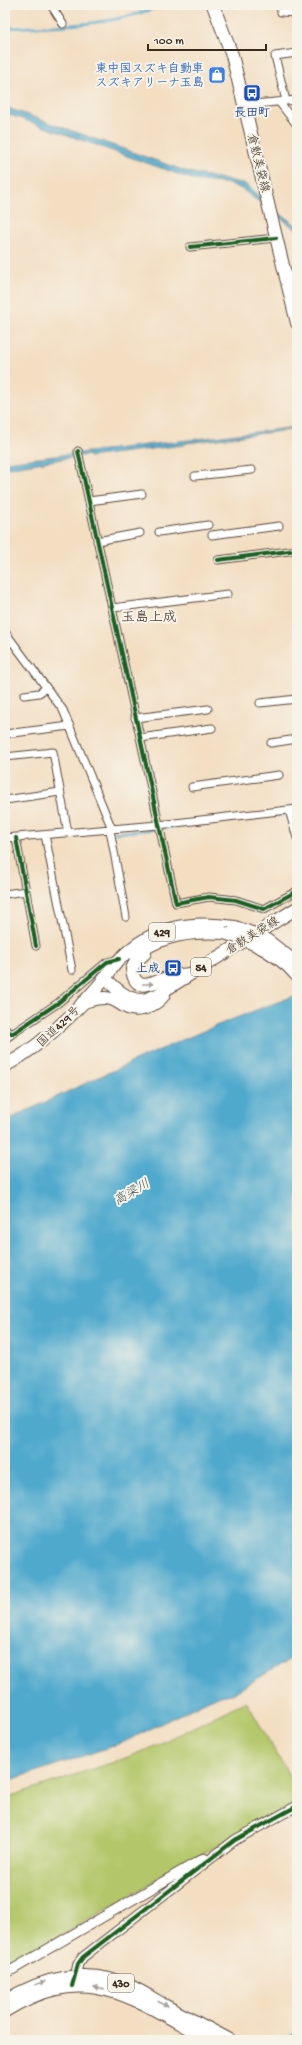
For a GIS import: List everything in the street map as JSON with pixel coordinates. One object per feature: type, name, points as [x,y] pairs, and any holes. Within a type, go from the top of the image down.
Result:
[{"type":"main road","name":"倉敷美袋線","points":[[213,5],[232,55],[297,323]]},
{"type":"main road","name":"倉敷美袋線","points":[[105,978],[116,989],[129,997],[143,1000],[157,995],[188,974],[297,908]]},
{"type":"main road","name":"国道429号","points":[[5,1066],[30,1051],[54,1032],[105,978],[119,959],[145,939],[173,928],[203,923],[235,927],[263,937],[297,964]]},
{"type":"main road","name":"国道429号","points":[[105,978],[140,952],[175,936],[191,933],[224,933],[242,938],[282,960],[297,976]]},
{"type":"main road","points":[[175,936],[141,956],[132,969],[133,975],[139,983],[152,985],[173,976],[188,974]]},
{"type":"main road","points":[[83,1002],[104,998],[111,999],[131,1010],[142,1009],[151,1007],[160,1000],[174,984]]},
{"type":"main road","name":"430","points":[[5,2001],[25,1988],[39,1983],[110,1979],[130,1986],[230,2040]]},
{"type":"main road","name":"430","points":[[5,2011],[33,1995],[74,1980],[102,1987],[118,1993],[210,2040]]},
{"type":"street","points":[[51,5],[63,24]]},
{"type":"street","points":[[280,5],[281,12],[297,13]]},
{"type":"street","points":[[297,53],[275,56],[283,102],[297,125]]},
{"type":"street","points":[[245,105],[297,100]]},
{"type":"street","points":[[190,247],[276,238]]},
{"type":"street","points":[[78,451],[176,903],[209,897],[236,900],[264,909],[297,890]]},
{"type":"street","points":[[195,476],[252,470]]},
{"type":"street","points":[[88,501],[142,494]]},
{"type":"street","points":[[159,532],[208,525]]},
{"type":"street","points":[[212,535],[280,526]]},
{"type":"street","points":[[97,541],[140,534]]},
{"type":"street","points":[[218,560],[297,550]]},
{"type":"street","points":[[112,608],[228,594]]},
{"type":"street","points":[[5,632],[44,689],[63,710],[68,727],[111,829],[126,917]]},
{"type":"street","points":[[24,695],[39,693],[44,689]]},
{"type":"street","points":[[260,702],[297,699]]},
{"type":"street","points":[[135,718],[208,708]]},
{"type":"street","points":[[5,734],[68,727]]},
{"type":"street","points":[[140,738],[212,728]]},
{"type":"street","points":[[271,743],[297,739]]},
{"type":"street","points":[[5,757],[53,752],[68,833]]},
{"type":"street","points":[[192,787],[280,775]]},
{"type":"street","points":[[5,800],[60,792]]},
{"type":"street","points":[[5,838],[158,825],[297,809]]},
{"type":"street","points":[[289,810],[297,838]]},
{"type":"street","points":[[45,835],[72,970]]},
{"type":"street","points":[[16,838],[36,946]]},
{"type":"street","points":[[5,894],[26,891]]},
{"type":"street","points":[[5,1039],[58,1003],[107,962],[119,959]]},
{"type":"street","points":[[5,1029],[12,1034]]},
{"type":"street","points":[[74,1980],[83,1957],[235,1840],[297,1806]]},
{"type":"street","points":[[5,1974],[205,1857],[213,1857]]},
{"type":"green space","points":[[246,1701],[297,1789],[297,1802],[191,1860],[5,1969],[5,1798],[123,1759],[155,1746]]},
{"type":"water","points":[[5,107],[188,172],[245,184],[297,226],[297,230],[242,189],[229,184],[195,180],[5,113]]},
{"type":"water","points":[[297,427],[297,429],[89,457],[88,455],[5,468],[5,462]]},
{"type":"water","name":"高梁川","points":[[297,995],[297,1655],[232,1694],[215,1697],[122,1743],[5,1782],[5,1121],[186,1038]]},
{"type":"waterway","points":[[5,28],[86,24],[125,17],[163,5]]},
{"type":"waterway","points":[[164,828],[297,813]]},
{"type":"waterway","points":[[115,833],[157,829]]},
{"type":"waterway","points":[[287,2040],[297,2030]]},
{"type":"cycle path","points":[[190,247],[276,238]]},
{"type":"cycle path","points":[[78,451],[176,903],[209,897],[236,900],[264,909],[297,891]]},
{"type":"cycle path","points":[[218,560],[297,550]]},
{"type":"cycle path","points":[[16,838],[36,946]]},
{"type":"cycle path","points":[[5,1029],[12,1034],[58,1003],[107,962],[119,959]]},
{"type":"cycle path","points":[[72,1986],[78,1964],[83,1957],[235,1840],[297,1806]]},
{"type":"place","name":"東中国スズキ自動車 スズキアリーナ玉島","points":[[217,75]]},
{"type":"place","name":"長田町","points":[[252,93]]},
{"type":"place","name":"上成","points":[[173,968]]},
{"type":"district","name":"玉島上成","points":[[149,616]]}]
